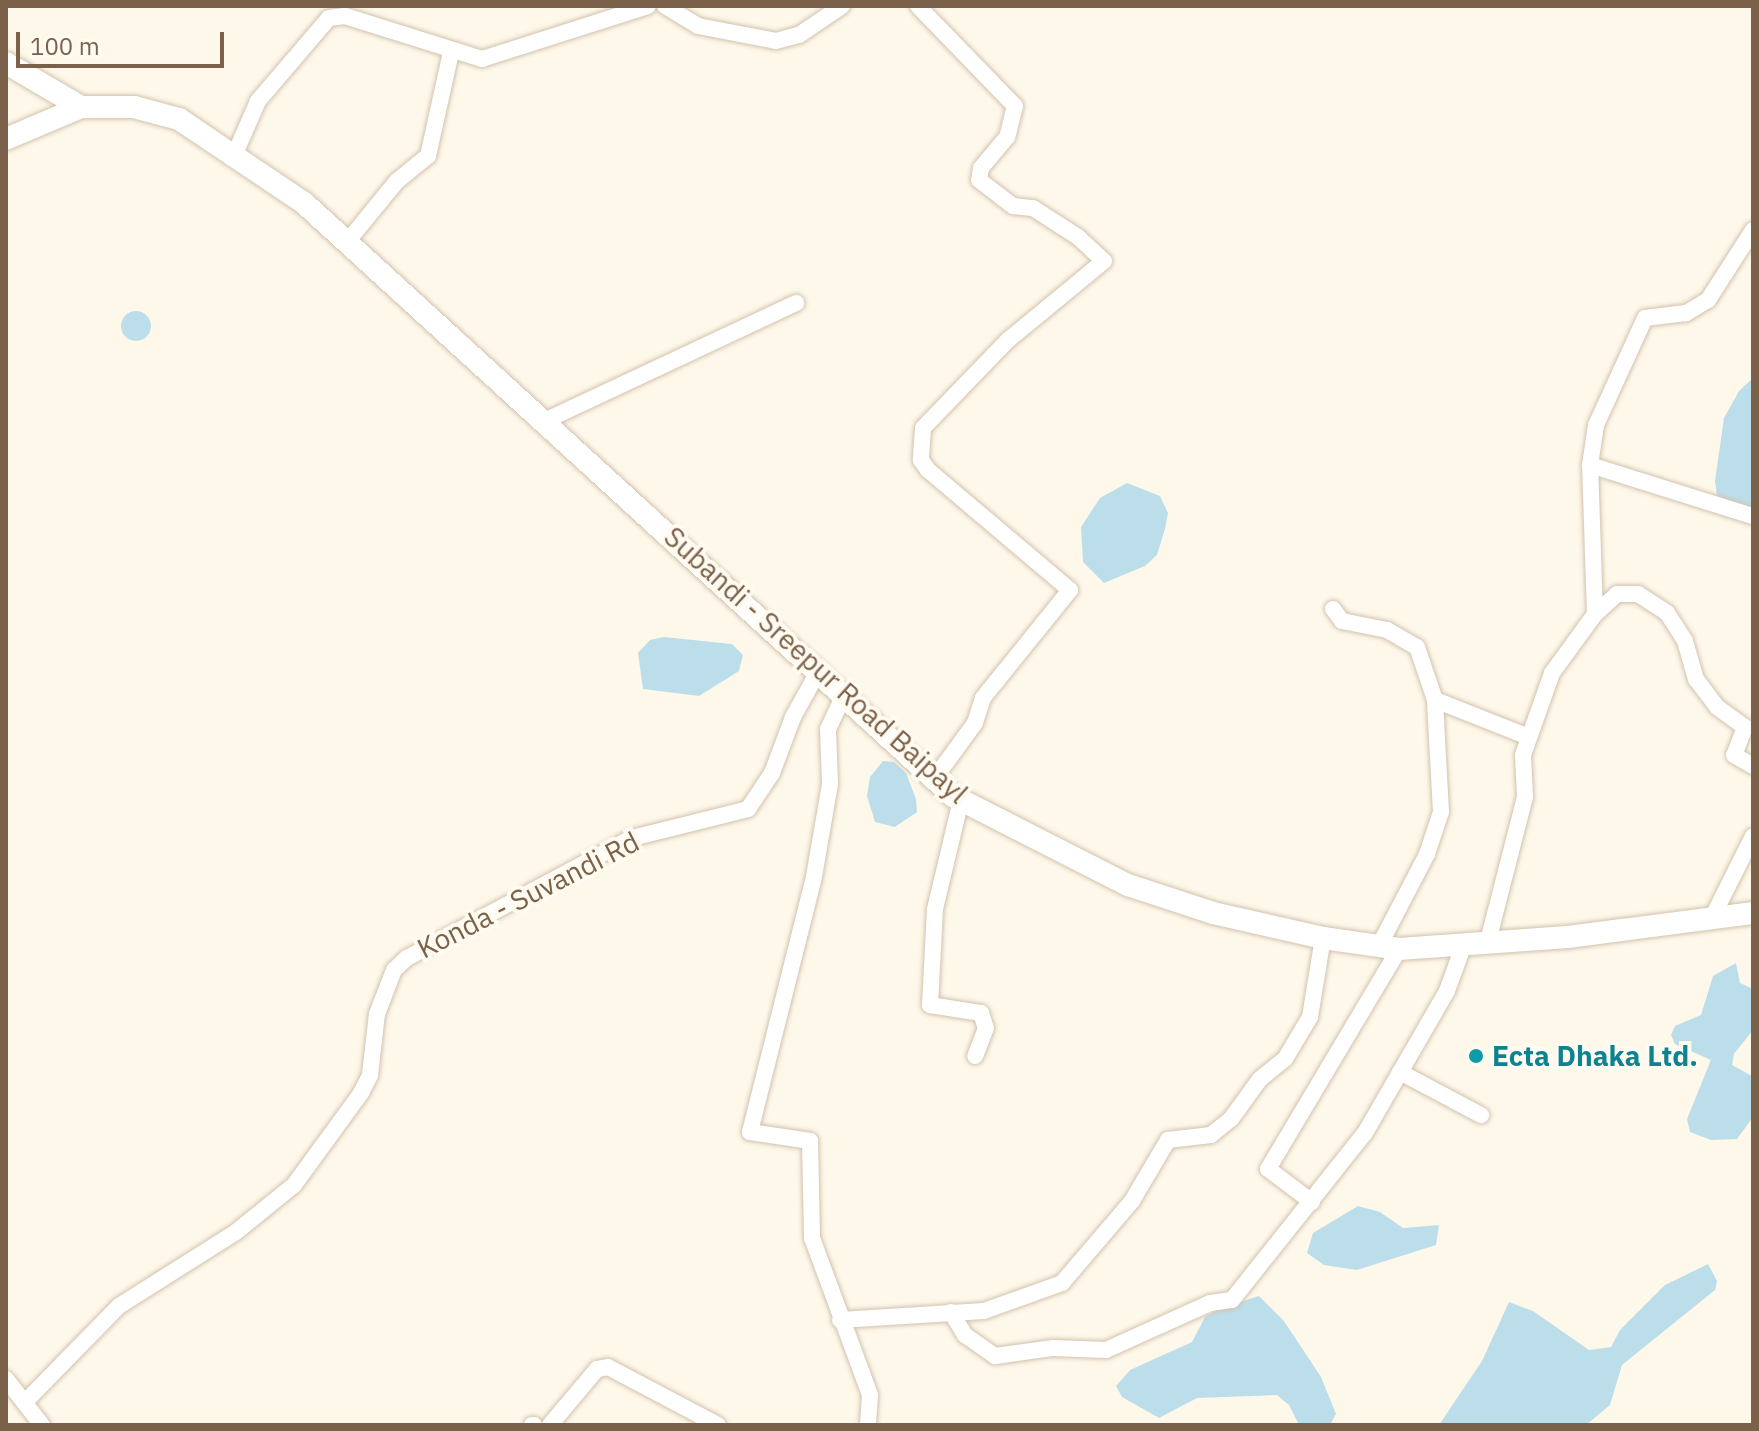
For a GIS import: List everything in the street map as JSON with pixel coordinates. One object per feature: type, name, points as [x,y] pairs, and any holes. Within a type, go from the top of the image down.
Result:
[{"type":"street","points":[[234,156],[258,101],[329,18],[345,16],[451,52],[482,59],[648,6]]},
{"type":"street","points":[[665,6],[698,26],[776,41],[799,35],[842,6]]},
{"type":"street","points":[[918,6],[1015,106],[1007,137],[981,168],[979,180],[1013,206],[1033,208],[1067,230],[1104,261],[1008,340],[923,428],[921,460],[928,470],[1070,590],[983,698],[975,723],[934,779]]},
{"type":"street","points":[[347,242],[397,181],[428,156],[451,52]]},
{"type":"street","points":[[6,63],[81,107]]},
{"type":"street","name":"Subandi - Sreepur Road Baipayl","points":[[6,139],[81,107],[134,107],[179,119],[304,203],[540,423],[673,535],[934,779],[961,800],[1128,885],[1213,913],[1323,938],[1389,947],[1487,945],[1753,913]]},
{"type":"street","points":[[1595,614],[1590,465],[1596,425],[1645,318],[1686,313],[1708,300],[1753,230]]},
{"type":"street","points":[[540,423],[796,303]]},
{"type":"street","points":[[1590,465],[1753,516]]},
{"type":"street","points":[[1487,945],[1525,797],[1523,755],[1552,673],[1595,614],[1617,594],[1638,594],[1667,613],[1685,641],[1696,679],[1717,707],[1745,727],[1734,755],[1753,766]]},
{"type":"street","points":[[1312,1202],[1268,1169],[1389,947],[1441,812],[1435,700],[1417,647],[1387,630],[1342,621],[1333,609]]},
{"type":"street","name":"Konda - Suvandi Rd","points":[[25,1402],[119,1306],[236,1232],[294,1185],[353,1107],[370,1075],[377,1014],[394,970],[407,958],[632,838],[748,809],[772,773],[793,717],[819,670]]},
{"type":"street","points":[[844,695],[828,729],[830,784],[814,877],[750,1132],[810,1141],[812,1238],[870,1395],[868,1425]]},
{"type":"street","points":[[1435,700],[1529,737]]},
{"type":"street","points":[[961,800],[935,909],[930,1005],[981,1013],[986,1028],[975,1056]]},
{"type":"street","points":[[1713,916],[1753,836]]},
{"type":"street","points":[[840,1320],[984,1311],[1062,1283],[1132,1201],[1168,1140],[1211,1135],[1231,1119],[1260,1079],[1285,1059],[1310,1017],[1323,938]]},
{"type":"street","points":[[951,1312],[965,1335],[995,1356],[1053,1348],[1106,1350],[1210,1303],[1232,1300],[1365,1133],[1447,991],[1464,944]]},
{"type":"street","points":[[1400,1072],[1481,1115]]},
{"type":"street","points":[[550,1425],[597,1369],[608,1367],[718,1425]]},
{"type":"street","points":[[6,1379],[42,1425]]},
{"type":"water","points":[[136,311],[147,315],[151,326],[147,337],[136,341],[125,337],[121,326],[125,315]]},
{"type":"water","points":[[1753,378],[1753,508],[1717,496],[1715,481],[1724,418],[1739,391]]},
{"type":"water","points":[[1127,483],[1160,496],[1168,513],[1165,529],[1157,555],[1145,566],[1104,583],[1083,562],[1081,527],[1100,498]]},
{"type":"water","points":[[664,637],[732,644],[743,655],[739,671],[699,696],[643,689],[638,653],[650,640]]},
{"type":"water","points":[[883,761],[894,762],[906,773],[916,799],[917,812],[895,827],[875,822],[867,796],[870,777]]},
{"type":"water","points":[[1736,963],[1740,983],[1753,989],[1753,1030],[1734,1054],[1732,1065],[1752,1076],[1753,1117],[1737,1139],[1711,1140],[1690,1132],[1687,1119],[1711,1060],[1675,1044],[1671,1035],[1675,1026],[1701,1015],[1713,976]]},
{"type":"water","points":[[1358,1206],[1380,1212],[1403,1228],[1439,1225],[1436,1245],[1357,1270],[1324,1265],[1307,1253],[1313,1233]]},
{"type":"water","points":[[1708,1264],[1717,1281],[1715,1290],[1622,1365],[1610,1405],[1586,1425],[1439,1425],[1482,1361],[1509,1302],[1533,1311],[1589,1350],[1611,1347],[1620,1330],[1665,1285]]},
{"type":"water","points":[[1259,1296],[1284,1321],[1321,1377],[1336,1414],[1330,1425],[1299,1425],[1289,1405],[1277,1395],[1197,1398],[1159,1418],[1122,1397],[1116,1386],[1130,1370],[1192,1342],[1205,1317]]},
{"type":"place","name":"Ecta Dhaka Ltd.","points":[[1476,1056]]}]
